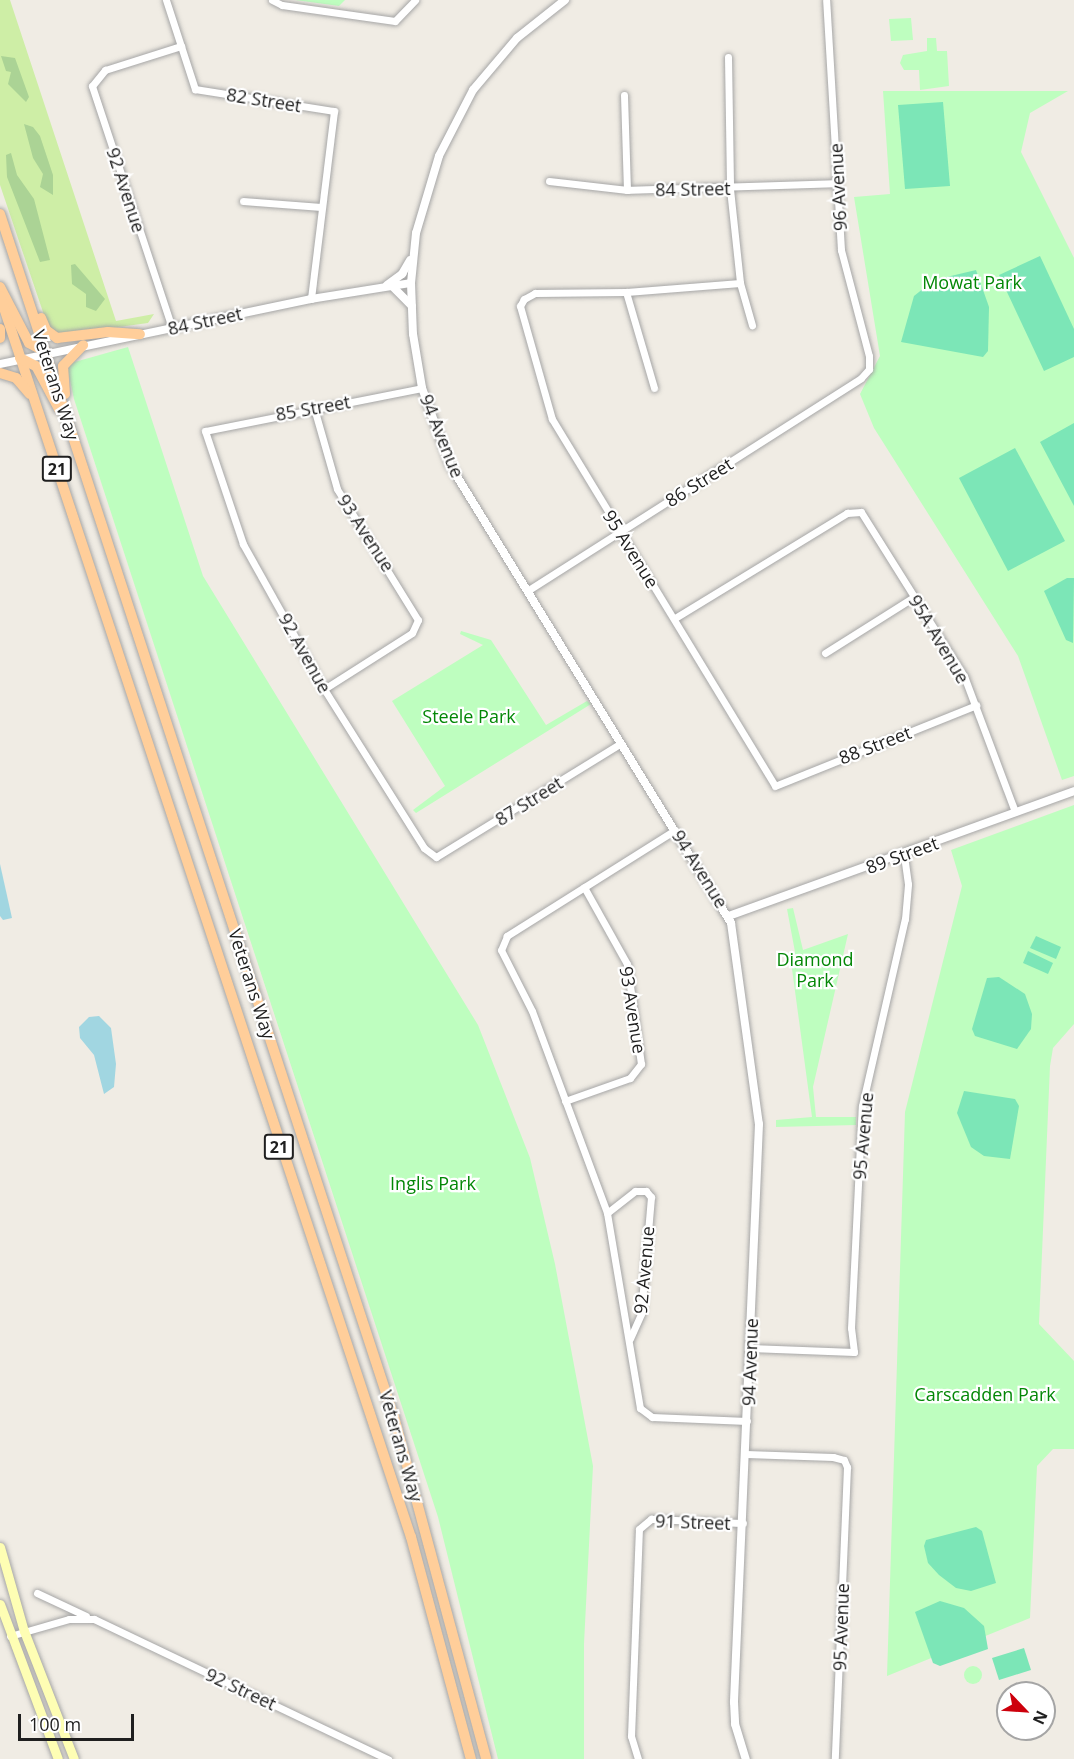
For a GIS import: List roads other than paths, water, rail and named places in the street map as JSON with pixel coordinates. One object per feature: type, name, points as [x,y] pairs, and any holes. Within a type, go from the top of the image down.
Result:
[{"type":"main road","name":"Veterans Way","points":[[0,214],[394,1417],[486,1759]]},
{"type":"main road","points":[[24,284],[34,298],[46,330],[53,337],[140,334]]},
{"type":"main road","points":[[0,287],[29,344],[46,352]]},
{"type":"main road","name":"Veterans Way","points":[[0,296],[411,1537],[471,1759]]},
{"type":"main road","points":[[0,328],[0,338]]},
{"type":"main road","points":[[63,409],[63,366],[83,345]]},
{"type":"main road","points":[[20,358],[36,366],[68,422]]},
{"type":"main road","points":[[0,374],[16,378],[35,400]]},
{"type":"main road","points":[[0,1547],[24,1631],[74,1759]]},
{"type":"main road","points":[[0,1604],[10,1636],[58,1759]]},
{"type":"street","points":[[166,0],[181,46]]},
{"type":"street","points":[[272,0],[282,5],[395,21],[415,0]]},
{"type":"street","name":"94 Avenue","points":[[565,0],[517,39],[473,90],[439,156],[424,198],[414,254],[411,283],[412,306],[422,388],[450,465],[729,916],[759,1124],[734,1702],[735,1724],[746,1759]]},
{"type":"street","name":"96 Avenue","points":[[826,0],[842,250],[869,356],[869,369]]},
{"type":"street","name":"92 Avenue","points":[[172,328],[92,86],[105,70],[181,46]]},
{"type":"street","name":"82 Street","points":[[181,46],[195,88],[334,111],[321,207]]},
{"type":"street","points":[[728,57],[730,189],[740,283],[752,325]]},
{"type":"street","points":[[624,95],[627,190]]},
{"type":"street","name":"84 Street","points":[[549,181],[627,190],[730,189],[838,183]]},
{"type":"street","points":[[243,201],[321,207],[312,299]]},
{"type":"street","points":[[412,306],[388,287],[402,274],[414,254]]},
{"type":"street","name":"84 Street","points":[[0,364],[46,352],[312,299],[411,283]]},
{"type":"street","points":[[654,388],[626,292],[740,283]]},
{"type":"street","name":"95 Avenue","points":[[626,292],[535,293],[524,299],[520,306],[544,401],[620,532],[675,618],[775,786]]},
{"type":"street","name":"86 Street","points":[[527,591],[861,378],[869,369]]},
{"type":"street","name":"85 Street","points":[[205,431],[422,388]]},
{"type":"street","name":"93 Avenue","points":[[314,408],[337,489],[418,620],[412,633],[324,689]]},
{"type":"street","name":"92 Avenue","points":[[205,431],[243,544],[324,689],[424,848],[436,857]]},
{"type":"street","name":"95A Avenue","points":[[675,618],[857,511],[866,516],[964,676],[1015,812]]},
{"type":"street","points":[[825,652],[914,597]]},
{"type":"street","name":"88 Street","points":[[775,786],[976,705]]},
{"type":"street","name":"87 Street","points":[[436,857],[621,743]]},
{"type":"street","name":"89 Street","points":[[729,916],[904,856],[1074,791]]},
{"type":"street","points":[[584,887],[675,830]]},
{"type":"street","name":"95 Avenue","points":[[750,1348],[850,1355],[855,1350],[851,1328],[862,1106],[905,919],[908,884],[904,856]]},
{"type":"street","name":"92 Avenue","points":[[584,887],[507,936],[501,945],[503,958],[529,1002],[607,1213],[630,1339]]},
{"type":"street","name":"93 Avenue","points":[[565,1101],[630,1078],[639,1071],[641,1060],[627,964],[584,887]]},
{"type":"street","name":"92 Avenue","points":[[607,1213],[635,1191],[646,1191],[651,1197],[640,1318],[630,1339]]},
{"type":"street","points":[[630,1339],[639,1403],[645,1413],[747,1421]]},
{"type":"street","name":"95 Avenue","points":[[746,1454],[844,1460],[848,1471],[835,1759]]},
{"type":"street","name":"91 Street","points":[[638,1759],[631,1736],[638,1533],[643,1522],[655,1518],[743,1523]]},
{"type":"street","name":"92 Street","points":[[37,1593],[388,1759]]},
{"type":"street","name":"92 Street","points":[[10,1636],[69,1618],[94,1620]]},
{"type":"water","points":[[0,864],[12,918],[3,920],[0,916]]},
{"type":"water","points":[[99,1016],[111,1028],[116,1064],[114,1087],[104,1094],[94,1055],[80,1038],[79,1027],[89,1017]]},
{"type":"park label","name":"Mowat Park","points":[[972,282]]},
{"type":"park label","name":"Steele Park","points":[[469,716]]},
{"type":"park label","name":"Diamond Park","points":[[815,970]]},
{"type":"park label","name":"Inglis Park","points":[[433,1183]]},
{"type":"park label","name":"Carscadden Park","points":[[985,1394]]}]
